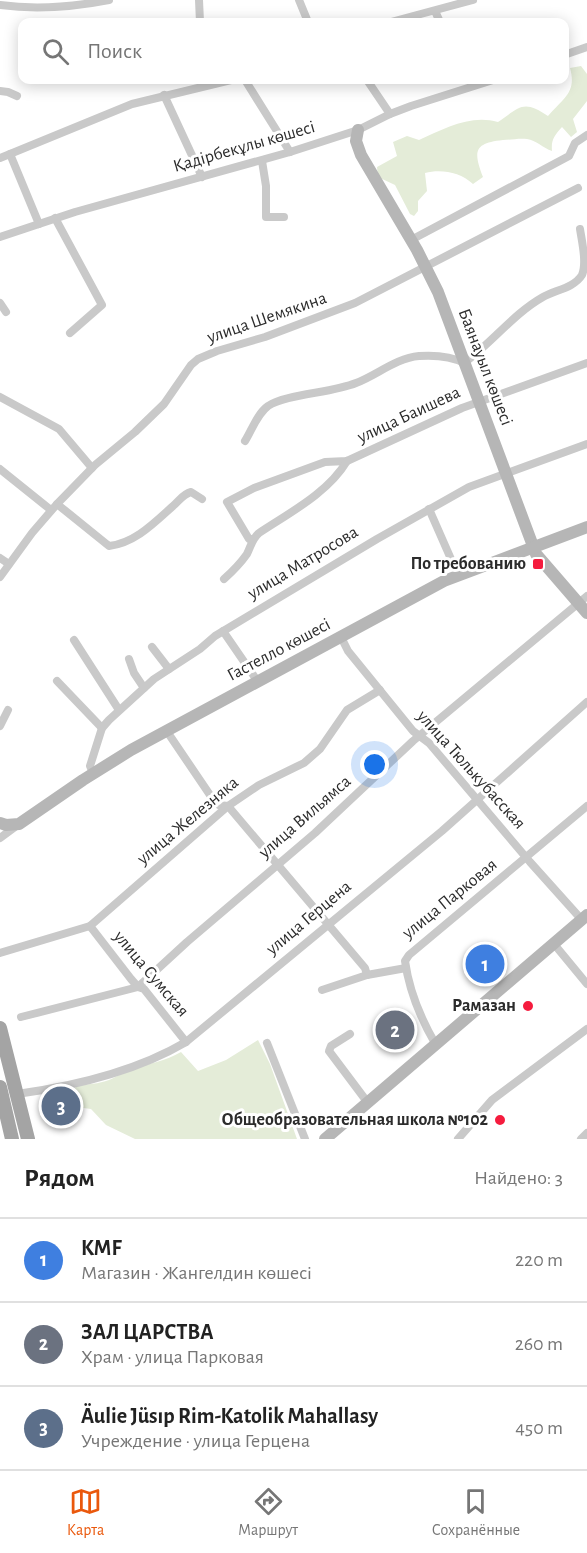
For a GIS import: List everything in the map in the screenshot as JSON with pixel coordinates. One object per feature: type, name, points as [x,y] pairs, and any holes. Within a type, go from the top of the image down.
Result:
[{"type":"main road","points":[[0,1028],[2,1045],[27,1136]]},
{"type":"main road","points":[[0,1077],[6,1079],[20,1131],[27,1136]]},
{"type":"main road","points":[[1,1095],[12,1139]]},
{"type":"street","points":[[0,5],[42,8],[78,6],[109,0]]},
{"type":"street","points":[[199,0],[200,18]]},
{"type":"street","points":[[299,0],[306,18]]},
{"type":"street","points":[[407,18],[473,0]]},
{"type":"street","points":[[435,11],[438,18]]},
{"type":"street","points":[[569,53],[587,47]]},
{"type":"street","points":[[0,158],[132,104],[200,84]]},
{"type":"street","points":[[248,84],[290,152]]},
{"type":"street","points":[[370,84],[390,114]]},
{"type":"street","name":"Қадірбекұлы көшесі","points":[[0,237],[55,219],[290,152],[358,130],[390,114],[476,84]]},
{"type":"street","points":[[0,91],[16,96]]},
{"type":"street","points":[[164,95],[202,177]]},
{"type":"street","name":"Баянауыл көшесі","points":[[358,130],[356,141],[361,155],[426,266],[438,292],[533,547],[541,561],[583,599],[587,613]]},
{"type":"street","points":[[411,240],[569,156],[575,143],[587,135]]},
{"type":"street","points":[[10,154],[39,224]]},
{"type":"street","points":[[262,160],[266,186],[266,217],[284,217]]},
{"type":"street","name":"улица Шемякина","points":[[0,577],[54,507],[92,468],[164,404],[191,365],[198,359],[340,310],[578,188]]},
{"type":"street","points":[[55,219],[102,305],[70,333]]},
{"type":"street","points":[[245,441],[259,415],[276,401],[356,384],[402,360],[419,356],[452,357],[464,363],[484,349],[502,329],[542,298],[578,281],[585,266],[580,229]]},
{"type":"street","points":[[0,303],[6,312]]},
{"type":"street","name":"улица Баишева","points":[[253,539],[249,539],[226,502],[254,488],[325,462],[347,461],[479,402],[587,363]]},
{"type":"street","points":[[0,397],[59,429],[92,468]]},
{"type":"street","name":"улица Матросова","points":[[93,773],[90,766],[102,728],[144,688],[223,631],[469,486],[587,444]]},
{"type":"street","name":"улица Баишева","points":[[224,579],[239,566],[249,551],[253,539],[314,496],[340,473],[347,461]]},
{"type":"street","points":[[0,470],[109,546],[118,545],[136,537],[155,523],[184,494],[191,492],[202,499]]},
{"type":"street","points":[[429,509],[458,576]]},
{"type":"street","name":"Гастелло көшесі","points":[[19,824],[93,773],[166,730],[444,581],[587,527]]},
{"type":"street","points":[[0,558],[9,564]]},
{"type":"street","name":"улица Вильямса","points":[[21,1017],[138,987],[276,864],[315,833],[419,736],[583,599]]},
{"type":"street","points":[[223,631],[258,682]]},
{"type":"street","name":"улица Тюлькубасская","points":[[341,637],[348,651],[413,731],[429,743],[527,858],[584,918]]},
{"type":"street","points":[[74,640],[119,710]]},
{"type":"street","points":[[152,647],[169,669]]},
{"type":"street","points":[[129,659],[134,673],[144,688]]},
{"type":"street","points":[[57,681],[102,728]]},
{"type":"street","name":"улица Железняка","points":[[0,953],[90,926],[228,806],[259,785],[304,764],[320,749],[347,710],[380,690]]},
{"type":"street","name":"улица Герцена","points":[[17,1094],[66,1085],[115,1072],[161,1057],[186,1042],[477,799],[587,702]]},
{"type":"street","points":[[0,726],[8,710]]},
{"type":"street","points":[[166,730],[210,795],[219,805],[228,806],[365,968],[367,975]]},
{"type":"street","name":"улица Парковая","points":[[436,1045],[424,1023],[413,993],[405,961],[409,954],[587,806]]},
{"type":"street","points":[[0,823],[19,824]]},
{"type":"street","points":[[0,838],[19,824]]},
{"type":"street","points":[[325,1139],[584,918]]},
{"type":"street","name":"улица Сумская","points":[[90,926],[138,987],[144,989],[186,1042]]},
{"type":"street","points":[[554,944],[587,984]]},
{"type":"street","points":[[322,990],[367,975],[406,968]]},
{"type":"street","points":[[458,1139],[492,1100],[587,1029]]},
{"type":"street","points":[[350,1034],[331,1046],[330,1051],[368,1102]]},
{"type":"street","points":[[267,1043],[305,1139]]},
{"type":"street","points":[[581,1139],[587,1133]]},
{"type":"green space","points":[[581,66],[587,74],[587,101],[573,119],[577,132],[571,137],[562,127],[554,138],[552,151],[527,139],[486,143],[478,150],[477,155],[483,177],[473,184],[450,173],[437,171],[425,173],[427,191],[418,201],[418,211],[414,216],[410,214],[395,185],[378,177],[377,167],[397,156],[393,142],[407,136],[419,140],[467,121],[498,122],[517,109],[527,106],[548,116],[570,89],[572,77],[570,68]]},
{"type":"green space","points":[[258,1040],[270,1064],[297,1139],[135,1139],[106,1125],[91,1109],[76,1107],[71,1100],[76,1086],[112,1079],[128,1070],[181,1052],[198,1071],[226,1060]]},
{"type":"place","name":"По требованию","points":[[538,564]]},
{"type":"place","name":"KMF","points":[[485,964]]},
{"type":"place","name":"Рамазан","points":[[528,1006]]},
{"type":"place","name":"ЗАЛ ЦАРСТВА","points":[[395,1030]]},
{"type":"place","name":"Äulie Jüsıp Rim-Katolik Mahallasy","points":[[61,1106]]},
{"type":"place","name":"Общеобразовательная школа №102","points":[[500,1120]]}]
